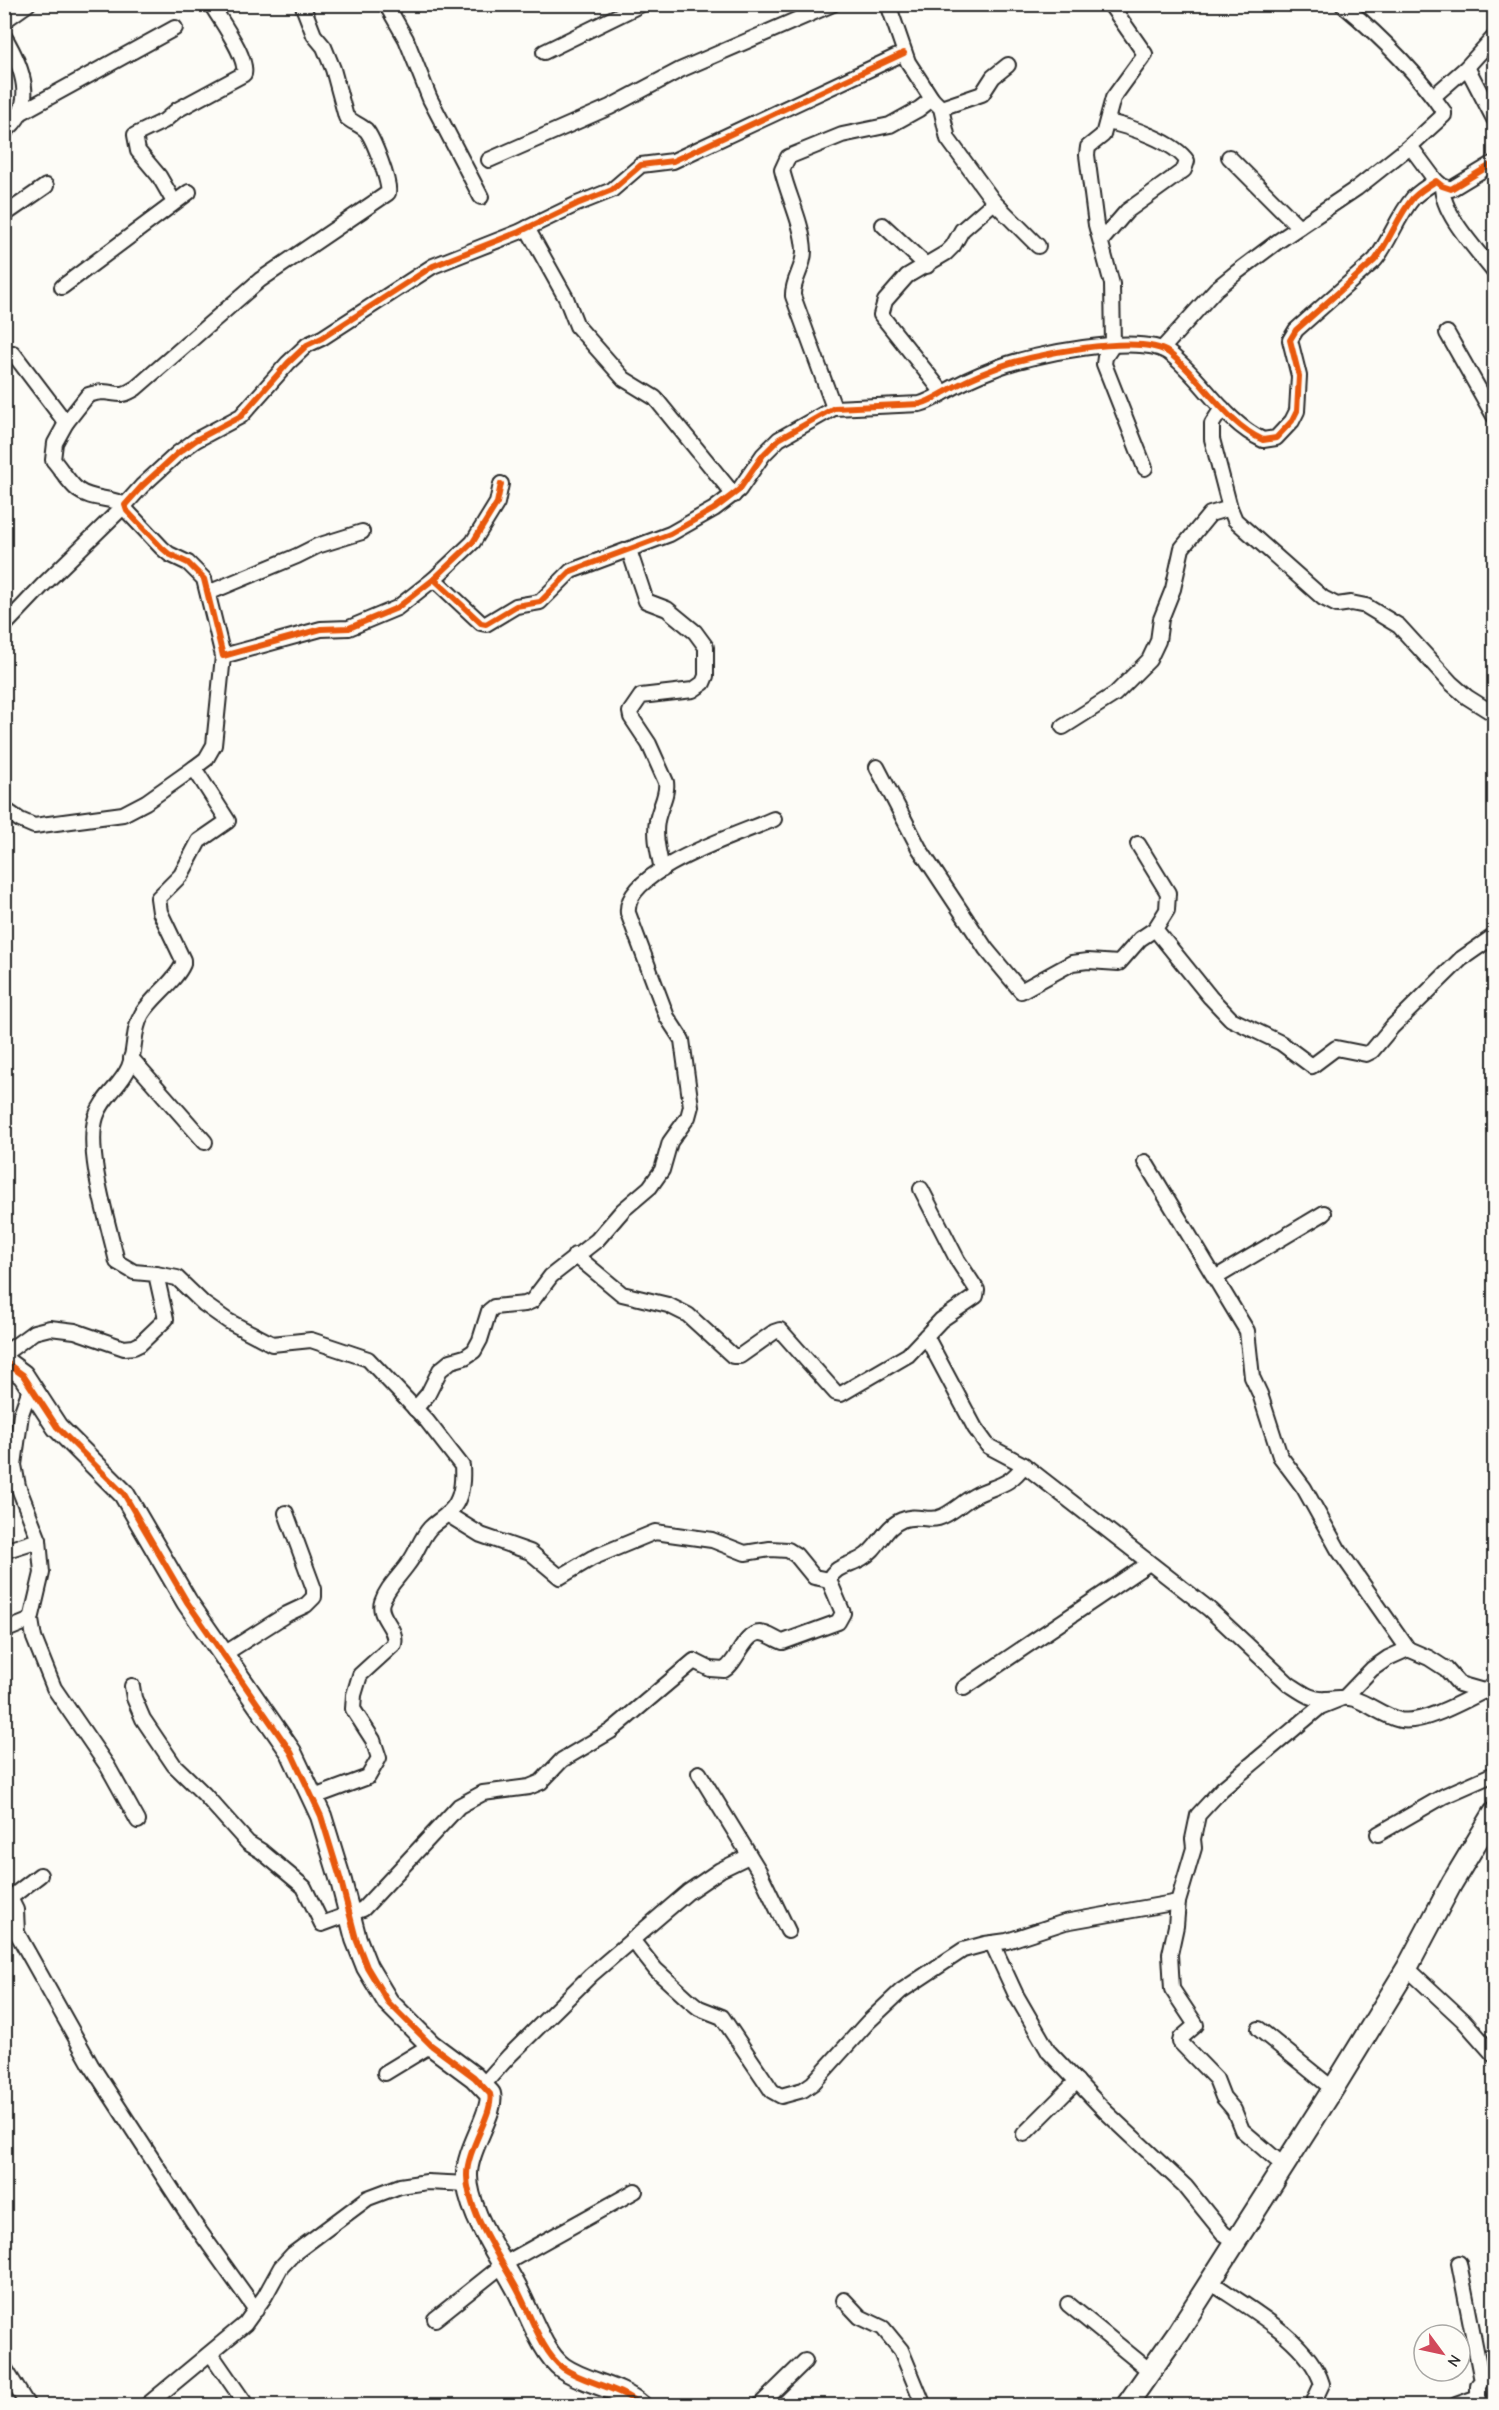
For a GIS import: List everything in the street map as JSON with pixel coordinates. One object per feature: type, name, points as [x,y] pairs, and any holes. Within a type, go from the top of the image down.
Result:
[{"type":"street","points":[[4,21],[28,4]]},
{"type":"street","points":[[174,202],[159,176],[138,151],[135,135],[164,121],[177,110],[244,74],[245,66],[211,4]]},
{"type":"street","points":[[4,809],[34,826],[133,811],[206,759],[214,745],[223,656],[204,579],[188,563],[162,548],[127,511],[125,505],[114,499],[88,495],[78,490],[53,460],[55,443],[66,423],[88,395],[103,392],[116,395],[125,394],[136,388],[260,280],[388,193],[389,184],[370,136],[362,127],[346,117],[333,69],[324,46],[314,35],[302,4]]},
{"type":"street","points":[[386,4],[406,39],[430,99],[481,197]]},
{"type":"street","points":[[544,52],[642,4]]},
{"type":"street","points":[[489,160],[610,107],[680,70],[833,4]]},
{"type":"street","points":[[888,4],[904,53],[936,104],[948,139],[994,202],[1038,246]]},
{"type":"street","points":[[1110,4],[1145,54],[1113,98],[1104,135],[1087,149],[1093,204],[1112,284],[1113,345],[1105,357],[1104,364],[1145,468]]},
{"type":"street","points":[[1162,349],[1216,289],[1299,227],[1357,188],[1410,146],[1444,115],[1434,96],[1396,53],[1342,4]]},
{"type":"street","points":[[20,113],[175,28]]},
{"type":"street","points":[[4,36],[25,79],[25,94],[20,113],[11,127],[4,132]]},
{"type":"street","points":[[1434,96],[1467,68],[1494,37]]},
{"type":"street","points":[[4,626],[177,453],[241,416],[277,373],[307,345],[322,338],[433,266],[612,190],[641,165],[673,160],[904,53]]},
{"type":"street","points":[[834,408],[793,296],[794,285],[803,266],[804,251],[782,170],[784,162],[788,157],[842,135],[897,122],[919,109],[936,104],[982,94],[993,77],[1008,64]]},
{"type":"street","points":[[1467,68],[1494,119]]},
{"type":"street","points":[[1101,241],[1127,211],[1184,170],[1187,162],[1183,155],[1149,135],[1107,122]]},
{"type":"street","points":[[1410,146],[1439,183],[1449,189],[1494,163]]},
{"type":"street","points":[[1230,157],[1299,227]]},
{"type":"street","points":[[1439,183],[1442,197],[1449,210],[1494,272]]},
{"type":"street","points":[[434,579],[481,623],[486,624],[516,606],[540,602],[571,571],[629,550],[691,523],[734,495],[746,482],[763,455],[779,439],[834,408],[920,404],[934,400],[943,393],[995,368],[1046,353],[1113,345],[1162,349],[1188,369],[1222,408],[1263,440],[1276,438],[1283,432],[1297,411],[1299,376],[1291,345],[1293,335],[1366,270],[1383,249],[1413,199],[1439,183]]},
{"type":"street","points":[[4,215],[46,186]]},
{"type":"street","points":[[62,287],[189,192]]},
{"type":"street","points":[[943,393],[881,315],[885,302],[908,276],[946,253],[962,230],[994,202]]},
{"type":"street","points":[[884,225],[927,266]]},
{"type":"street","points":[[527,228],[566,298],[578,326],[624,379],[655,398],[734,495]]},
{"type":"street","points":[[1447,333],[1494,416]]},
{"type":"street","points":[[14,353],[66,423]]},
{"type":"street","points":[[1222,408],[1211,428],[1230,508],[1239,525],[1323,598],[1337,605],[1351,603],[1366,606],[1399,626],[1451,683],[1467,697],[1494,714]]},
{"type":"street","points":[[223,656],[321,629],[340,629],[362,623],[397,608],[434,579],[473,542],[483,522],[497,503],[501,484]]},
{"type":"street","points":[[1063,727],[1115,694],[1149,660],[1158,641],[1161,619],[1173,590],[1182,548],[1210,514],[1230,508]]},
{"type":"street","points":[[208,593],[317,546],[362,532]]},
{"type":"street","points":[[629,550],[646,601],[667,609],[679,618],[695,632],[706,649],[706,676],[700,686],[690,691],[641,696],[630,712],[649,744],[666,782],[667,789],[660,808],[656,832],[662,870]]},
{"type":"street","points":[[877,767],[919,848],[986,949],[1021,991],[1072,963],[1088,961],[1119,963],[1140,939],[1155,929],[1167,910],[1168,893],[1138,844]]},
{"type":"street","points":[[194,768],[228,821],[199,841],[181,875],[158,897],[160,912],[183,964],[136,1025],[131,1058],[122,1080],[95,1118],[94,1159],[117,1262],[134,1272],[177,1278],[200,1300],[228,1321],[272,1344],[307,1340],[361,1355],[372,1362],[415,1409],[462,1466],[462,1479],[457,1500],[452,1509],[428,1530],[408,1564],[385,1594],[380,1610],[395,1641],[360,1675],[354,1695],[353,1709],[373,1740],[379,1758],[368,1777],[314,1797]]},
{"type":"street","points":[[415,1409],[428,1394],[440,1370],[451,1361],[465,1358],[474,1351],[489,1311],[494,1307],[525,1304],[532,1301],[551,1276],[605,1233],[623,1210],[656,1181],[670,1142],[691,1111],[682,1040],[665,1011],[628,910],[636,893],[662,870],[692,851],[774,819]]},
{"type":"street","points":[[1155,929],[1210,997],[1231,1019],[1281,1043],[1312,1066],[1338,1047],[1366,1054],[1372,1052],[1392,1027],[1461,959],[1494,936]]},
{"type":"street","points":[[131,1058],[204,1142]]},
{"type":"street","points":[[1144,1162],[1247,1331],[1252,1377],[1260,1394],[1280,1456],[1304,1488],[1338,1549],[1408,1649],[1429,1658],[1446,1669],[1459,1684],[1490,1691]]},
{"type":"street","points":[[575,1255],[622,1294],[668,1305],[688,1315],[733,1356],[740,1356],[780,1330],[838,1394],[908,1355],[949,1314],[976,1296],[977,1290],[958,1261],[921,1189]]},
{"type":"street","points":[[1215,1278],[1324,1213]]},
{"type":"street","points":[[4,1354],[34,1332],[50,1328],[75,1331],[124,1348],[140,1344],[166,1319],[156,1274]]},
{"type":"street","points":[[926,1336],[988,1446],[1024,1465],[1209,1609],[1289,1684],[1301,1692],[1323,1700],[1345,1697],[1356,1699],[1376,1711],[1399,1720],[1417,1721],[1490,1691]]},
{"type":"street","points":[[4,1362],[17,1369],[31,1386],[57,1427],[124,1494],[187,1602],[291,1752],[314,1797],[332,1847],[362,1955],[382,1994],[400,2016],[431,2045],[483,2085],[490,2094],[491,2100],[470,2151],[467,2166],[468,2184],[477,2216],[552,2358],[571,2372],[628,2397],[641,2406]]},
{"type":"street","points":[[31,1386],[21,1414],[14,1465],[18,1486],[39,1540],[42,1573],[31,1620],[34,1638],[54,1688],[108,1767],[138,1821]]},
{"type":"street","points":[[829,1580],[835,1571],[868,1554],[885,1533],[901,1520],[912,1517],[934,1519],[942,1517],[974,1496],[1011,1480],[1024,1465]]},
{"type":"street","points":[[224,1654],[287,1614],[306,1605],[314,1597],[314,1589],[286,1514]]},
{"type":"street","points":[[447,1514],[481,1535],[530,1552],[560,1577],[592,1558],[655,1532],[712,1540],[745,1553],[770,1549],[788,1550],[796,1555],[814,1577],[829,1580]]},
{"type":"street","points":[[4,1551],[39,1540]]},
{"type":"street","points":[[964,1688],[1149,1563]]},
{"type":"street","points":[[132,1686],[134,1698],[143,1719],[174,1765],[204,1794],[248,1843],[261,1851],[306,1890],[322,1924],[363,1910],[459,1806],[483,1793],[529,1787],[542,1782],[562,1760],[611,1731],[694,1661],[710,1669],[724,1670],[731,1665],[746,1642],[755,1634],[765,1634],[783,1642],[838,1622],[843,1613],[829,1580]]},
{"type":"street","points":[[4,1631],[31,1620]]},
{"type":"street","points":[[1284,2166],[1242,2130],[1234,2110],[1223,2097],[1216,2079],[1180,2042],[1181,2038],[1196,2025],[1172,1987],[1170,1954],[1178,1902],[1194,1848],[1192,1839],[1198,1815],[1222,1789],[1320,1707],[1345,1697],[1372,1669],[1388,1658],[1408,1649]]},
{"type":"street","points":[[699,1773],[749,1856],[788,1930]]},
{"type":"street","points":[[1378,1834],[1444,1796],[1494,1774]]},
{"type":"street","points":[[1126,2406],[1333,2089],[1407,1968],[1452,1883],[1494,1813]]},
{"type":"street","points":[[483,2085],[509,2056],[591,1976],[688,1892],[728,1866],[749,1856]]},
{"type":"street","points":[[40,1875],[7,1899],[16,1910],[17,1933],[91,2065],[193,2222],[255,2310]]},
{"type":"street","points":[[633,1941],[656,1970],[689,2000],[699,2008],[722,2017],[772,2091],[781,2096],[803,2090],[813,2084],[868,2022],[910,1984],[963,1950],[1007,1941],[1065,1922],[1178,1902]]},
{"type":"street","points":[[992,1943],[1016,1995],[1049,2052],[1106,2112],[1185,2186],[1223,2233],[1235,2241]]},
{"type":"street","points":[[1407,1968],[1464,2020],[1494,2055]]},
{"type":"street","points":[[1259,2030],[1333,2089]]},
{"type":"street","points":[[385,2073],[431,2045]]},
{"type":"street","points":[[1024,2134],[1077,2081]]},
{"type":"street","points":[[146,2406],[245,2324],[281,2267],[293,2254],[368,2198],[400,2186],[427,2182],[468,2184]]},
{"type":"street","points":[[435,2319],[504,2264],[635,2192]]},
{"type":"street","points":[[1456,2405],[1480,2402],[1478,2385],[1482,2381],[1482,2369],[1471,2330],[1459,2263]]},
{"type":"street","points":[[1209,2281],[1262,2317],[1298,2347],[1319,2375],[1322,2384],[1315,2399],[1318,2406]]},
{"type":"street","points":[[844,2300],[860,2317],[883,2328],[901,2350],[924,2406]]},
{"type":"street","points":[[1068,2304],[1150,2372]]},
{"type":"street","points":[[211,2354],[247,2406]]},
{"type":"street","points":[[759,2406],[805,2361]]},
{"type":"street","points":[[4,2367],[28,2406]]},
{"type":"cycle path","points":[[501,484],[497,503],[473,542],[434,579],[397,608],[349,628],[321,629],[223,656],[204,579],[188,563],[162,548],[127,511],[125,505],[178,453],[196,440],[241,416],[307,345],[322,338],[433,266],[519,232],[612,190],[641,165],[673,161],[904,53]]},
{"type":"cycle path","points":[[434,579],[481,623],[486,624],[516,606],[540,602],[571,571],[670,534],[714,509],[739,490],[763,455],[779,439],[834,408],[920,404],[994,369],[1056,352],[1110,345],[1155,347],[1169,353],[1181,363],[1225,411],[1249,432],[1263,440],[1276,438],[1292,421],[1297,411],[1299,376],[1290,340],[1296,330],[1375,260],[1407,205],[1418,193],[1436,181],[1451,189],[1494,163]]},
{"type":"cycle path","points":[[4,1361],[23,1375],[57,1427],[124,1494],[187,1602],[291,1752],[321,1816],[356,1939],[367,1967],[388,2002],[431,2045],[474,2077],[490,2094],[488,2110],[468,2166],[469,2192],[481,2225],[517,2289],[542,2342],[555,2361],[563,2368],[582,2378],[613,2389],[641,2406]]}]
